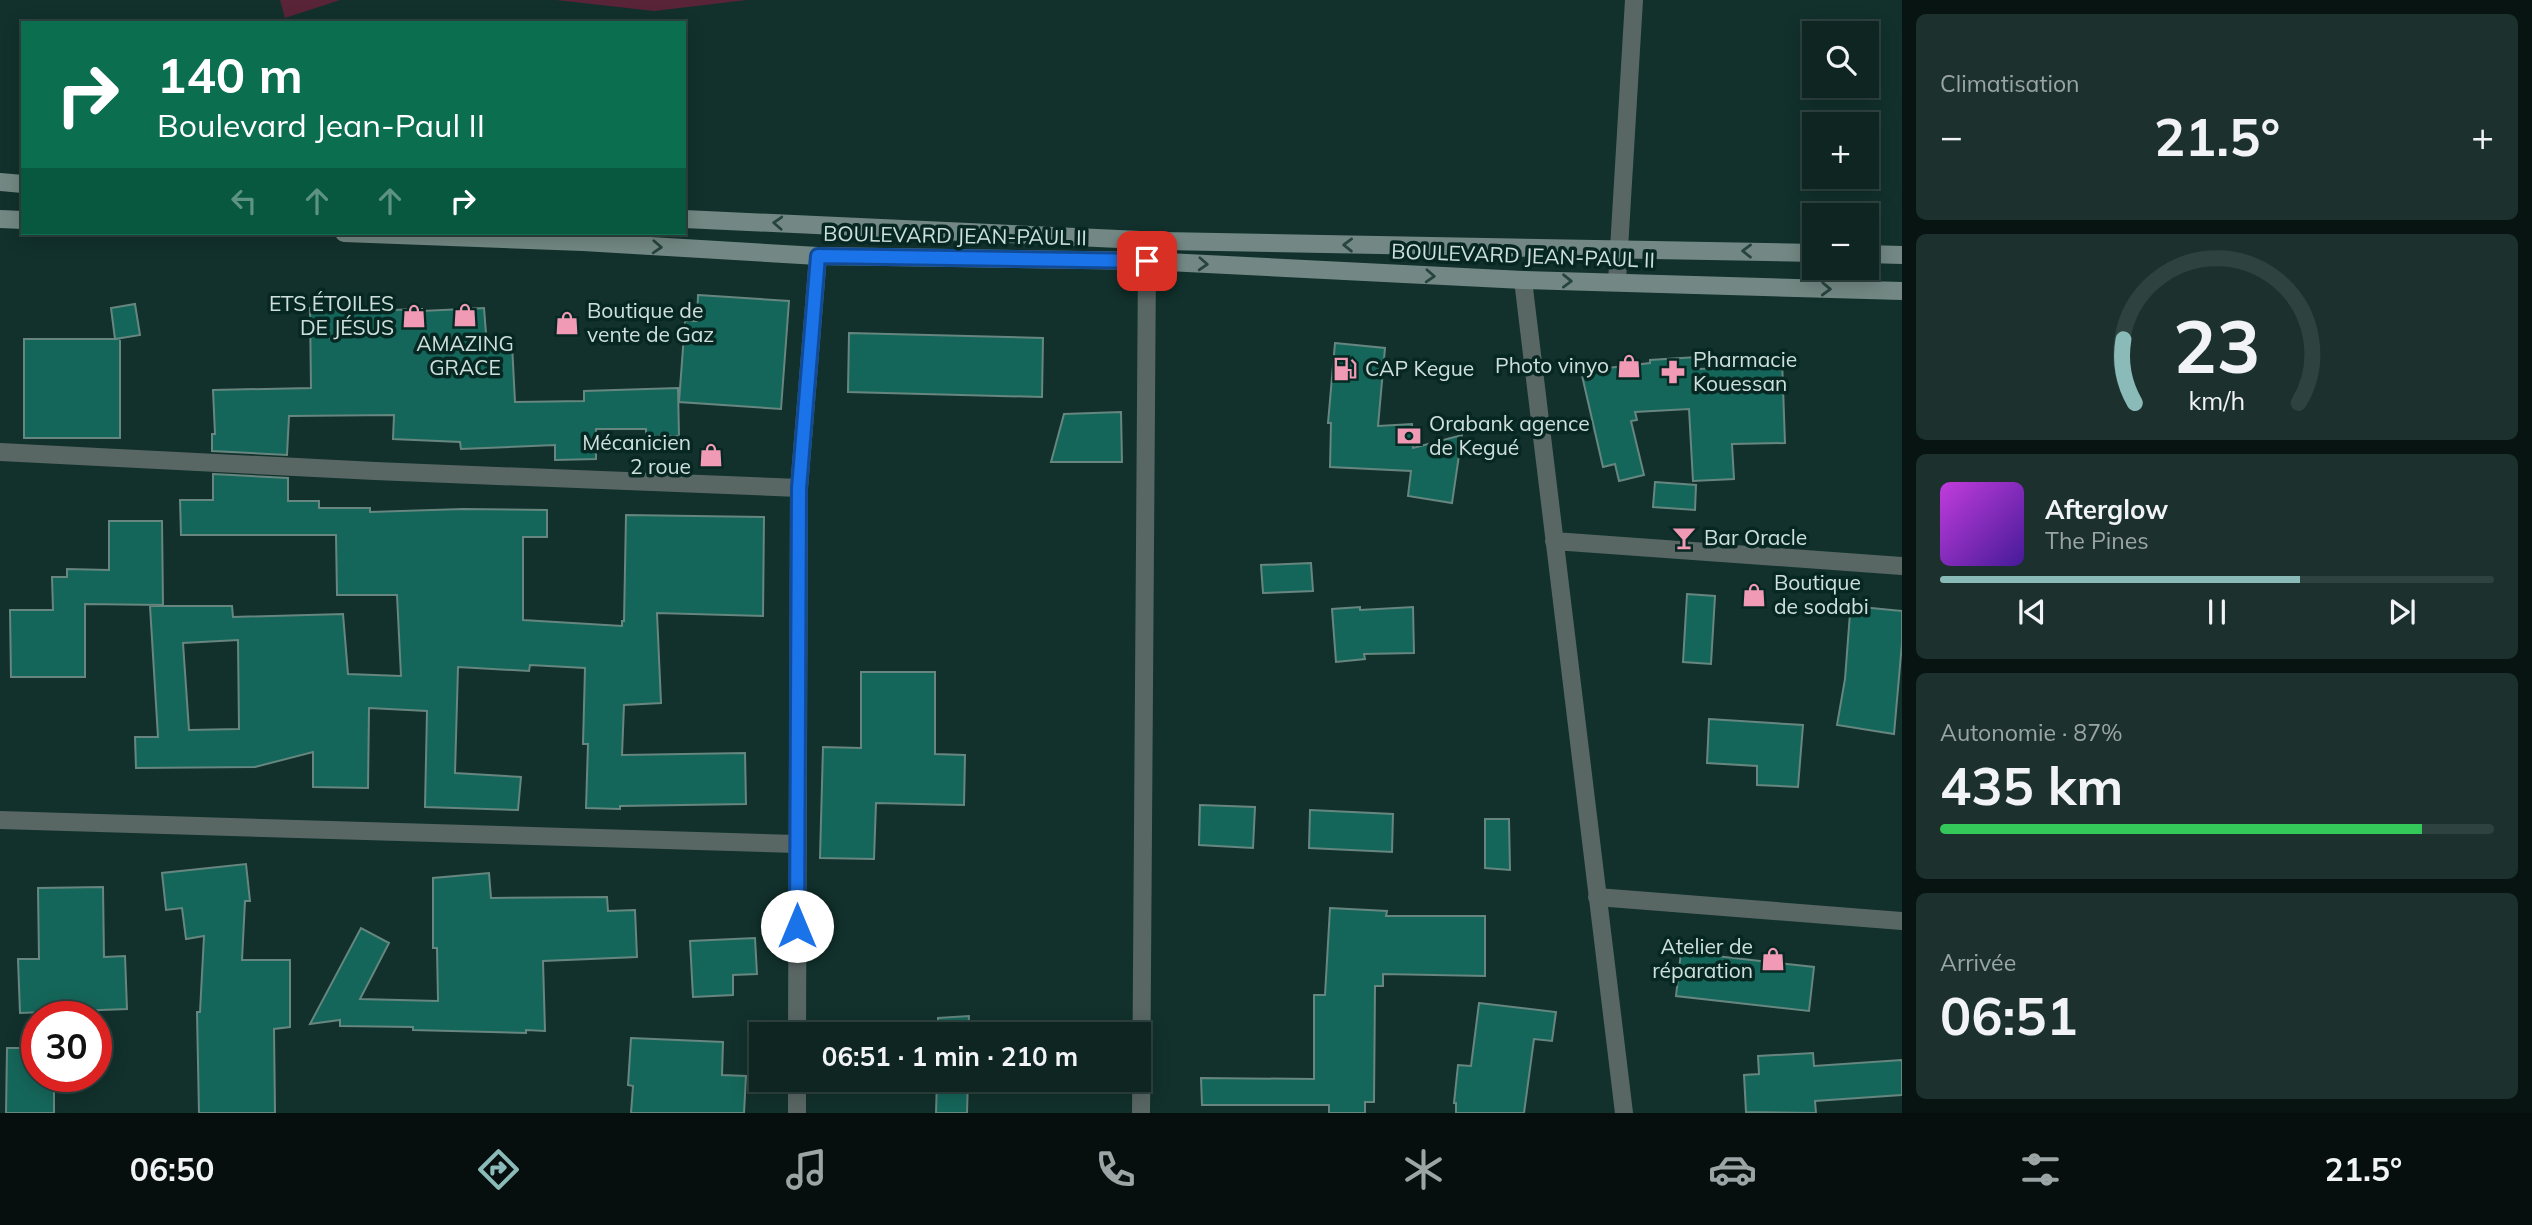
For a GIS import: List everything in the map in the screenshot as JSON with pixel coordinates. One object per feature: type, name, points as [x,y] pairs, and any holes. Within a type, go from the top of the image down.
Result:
[{"type":"main road","points":[[0,182],[21,184]]},
{"type":"main road","points":[[0,219],[21,220]]},
{"type":"main road","name":"BOULEVARD JEAN-PAUL II","points":[[686,219],[1162,241],[1802,253]]},
{"type":"main road","name":"BOULEVARD JEAN-PAUL II","points":[[397,235],[583,242],[818,256],[1147,261],[1524,280],[1902,291]]},
{"type":"main road","points":[[1879,254],[1902,255]]},
{"type":"street","points":[[1617,282],[1634,0]]},
{"type":"street","points":[[797,1022],[799,488],[818,256]]},
{"type":"street","points":[[1141,1113],[1147,261]]},
{"type":"street","points":[[1524,280],[1624,1113]]},
{"type":"street","points":[[0,452],[389,472],[799,488]]},
{"type":"street","points":[[1554,541],[1902,566]]},
{"type":"street","points":[[0,820],[797,844]]},
{"type":"street","points":[[1597,897],[1902,921]]},
{"type":"street","points":[[797,1092],[797,1113]]},
{"type":"shaded area","points":[[280,0],[340,0],[285,18]]},
{"type":"shaded area","points":[[556,0],[747,0],[654,11]]},
{"type":"building","points":[[698,295],[789,301],[781,409],[679,402],[685,321],[697,321]]},
{"type":"building","points":[[135,304],[140,335],[115,339],[111,308]]},
{"type":"building","points":[[310,308],[392,308],[422,311],[484,308],[487,346],[512,344],[515,402],[584,401],[584,391],[678,388],[679,436],[646,437],[646,429],[596,429],[596,459],[555,460],[555,445],[461,449],[460,442],[393,439],[394,415],[289,416],[287,455],[212,451],[212,434],[215,434],[213,390],[311,388]]},
{"type":"building","points":[[849,333],[1043,338],[1042,397],[848,392]]},
{"type":"building","points":[[24,339],[120,339],[120,438],[24,438]]},
{"type":"building","points":[[1335,343],[1385,348],[1378,426],[1412,424],[1413,448],[1462,435],[1452,503],[1408,496],[1411,471],[1330,467],[1331,423],[1328,423]]},
{"type":"building","points":[[1697,357],[1698,369],[1751,367],[1751,360],[1782,359],[1785,443],[1732,444],[1734,479],[1693,481],[1689,409],[1635,412],[1637,420],[1631,421],[1644,475],[1619,481],[1615,464],[1603,467],[1581,371],[1650,363],[1650,360]]},
{"type":"building","points":[[1121,412],[1122,462],[1051,462],[1064,414]]},
{"type":"building","points":[[213,474],[288,478],[288,501],[319,501],[319,508],[370,508],[370,512],[547,510],[547,537],[523,537],[523,620],[622,626],[626,515],[764,517],[763,616],[657,613],[661,703],[624,705],[622,755],[745,753],[746,804],[586,808],[588,744],[583,744],[585,668],[530,665],[529,671],[458,667],[455,773],[521,777],[518,810],[425,807],[427,711],[369,708],[368,788],[313,787],[313,752],[255,767],[136,768],[135,737],[158,737],[150,606],[232,606],[233,617],[343,614],[348,674],[401,676],[397,595],[337,595],[336,535],[181,535],[180,500],[213,500]],"holes":[[[238,640],[239,729],[189,730],[183,643]]]},
{"type":"building","points":[[1655,482],[1696,485],[1695,510],[1653,507]]},
{"type":"building","points":[[109,521],[162,521],[163,605],[85,604],[85,677],[11,677],[10,610],[53,610],[52,577],[67,577],[67,569],[109,570]]},
{"type":"building","points":[[1311,563],[1313,591],[1263,593],[1261,565]]},
{"type":"building","points":[[1687,594],[1715,596],[1711,664],[1683,662]]},
{"type":"building","points":[[1360,607],[1360,610],[1413,607],[1414,653],[1364,654],[1365,659],[1336,662],[1332,609]]},
{"type":"building","points":[[1861,607],[1902,611],[1894,734],[1837,725],[1845,679],[1850,613],[1860,614]]},
{"type":"building","points":[[861,672],[935,672],[935,754],[965,755],[964,805],[876,803],[874,859],[820,858],[823,747],[861,748]]},
{"type":"building","points":[[1709,719],[1803,725],[1798,787],[1757,785],[1757,766],[1707,763]]},
{"type":"building","points":[[1200,805],[1255,807],[1253,848],[1199,845]]},
{"type":"building","points":[[1310,810],[1393,814],[1392,852],[1309,848]]},
{"type":"building","points":[[1485,819],[1509,819],[1510,870],[1485,868]]},
{"type":"building","points":[[246,864],[250,901],[245,901],[242,960],[290,960],[290,1027],[274,1029],[275,1113],[199,1113],[197,1012],[200,1012],[204,936],[186,939],[182,908],[166,910],[162,873]]},
{"type":"building","points":[[489,873],[491,898],[607,897],[608,911],[635,910],[637,957],[543,961],[545,1031],[526,1030],[526,1033],[413,1030],[413,1027],[340,1026],[340,1020],[310,1024],[361,928],[389,943],[360,999],[438,1001],[437,948],[433,948],[433,878]]},
{"type":"building","points":[[103,887],[104,957],[125,956],[127,1009],[112,1010],[112,1001],[21,1001],[20,1013],[18,959],[39,959],[38,888]]},
{"type":"building","points":[[1330,908],[1387,911],[1386,916],[1485,916],[1485,976],[1383,974],[1383,986],[1375,986],[1374,1102],[1365,1102],[1365,1113],[1329,1113],[1329,1105],[1202,1105],[1201,1078],[1314,1079],[1314,995],[1325,995]]},
{"type":"building","points":[[755,938],[757,974],[733,975],[733,995],[693,997],[690,941]]},
{"type":"building","points":[[1681,952],[1814,967],[1809,1011],[1676,996]]},
{"type":"building","points":[[1479,1003],[1556,1012],[1552,1041],[1534,1039],[1524,1113],[1456,1113],[1454,1103],[1458,1065],[1471,1066]]},
{"type":"building","points":[[969,1016],[969,1022],[938,1022],[938,1018]]},
{"type":"building","points":[[631,1038],[723,1042],[722,1075],[746,1076],[744,1113],[631,1113],[633,1086],[628,1085]]},
{"type":"building","points":[[7,1048],[21,1048],[21,1092],[54,1092],[54,1113],[6,1113]]},
{"type":"building","points":[[1813,1053],[1814,1066],[1902,1060],[1902,1095],[1815,1101],[1816,1113],[1746,1112],[1744,1075],[1759,1074],[1758,1056]]},
{"type":"building","points":[[937,1092],[968,1092],[967,1113],[936,1113]]},
{"type":"place","name":"AMAZING GRACE","points":[[465,315]]},
{"type":"place","name":"ETS ÉTOILES DE JÉSUS","points":[[414,316]]},
{"type":"place","name":"Boutique de vente de Gaz","points":[[567,323]]},
{"type":"place","name":"Photo vinyo","points":[[1629,366]]},
{"type":"place","name":"CAP Kegue","points":[[1345,369]]},
{"type":"place","name":"Pharmacie Kouessan","points":[[1673,372]]},
{"type":"place","name":"Orabank agence de Kegué","points":[[1409,436]]},
{"type":"place","name":"Mécanicien 2 roue","points":[[711,455]]},
{"type":"place","name":"Bar Oracle","points":[[1684,538]]},
{"type":"place","name":"Boutique de sodabi","points":[[1754,595]]},
{"type":"place","name":"Atelier de réparation","points":[[1773,959]]},
{"type":"route","points":[[797,926],[799,488],[818,256],[1147,261]]}]
